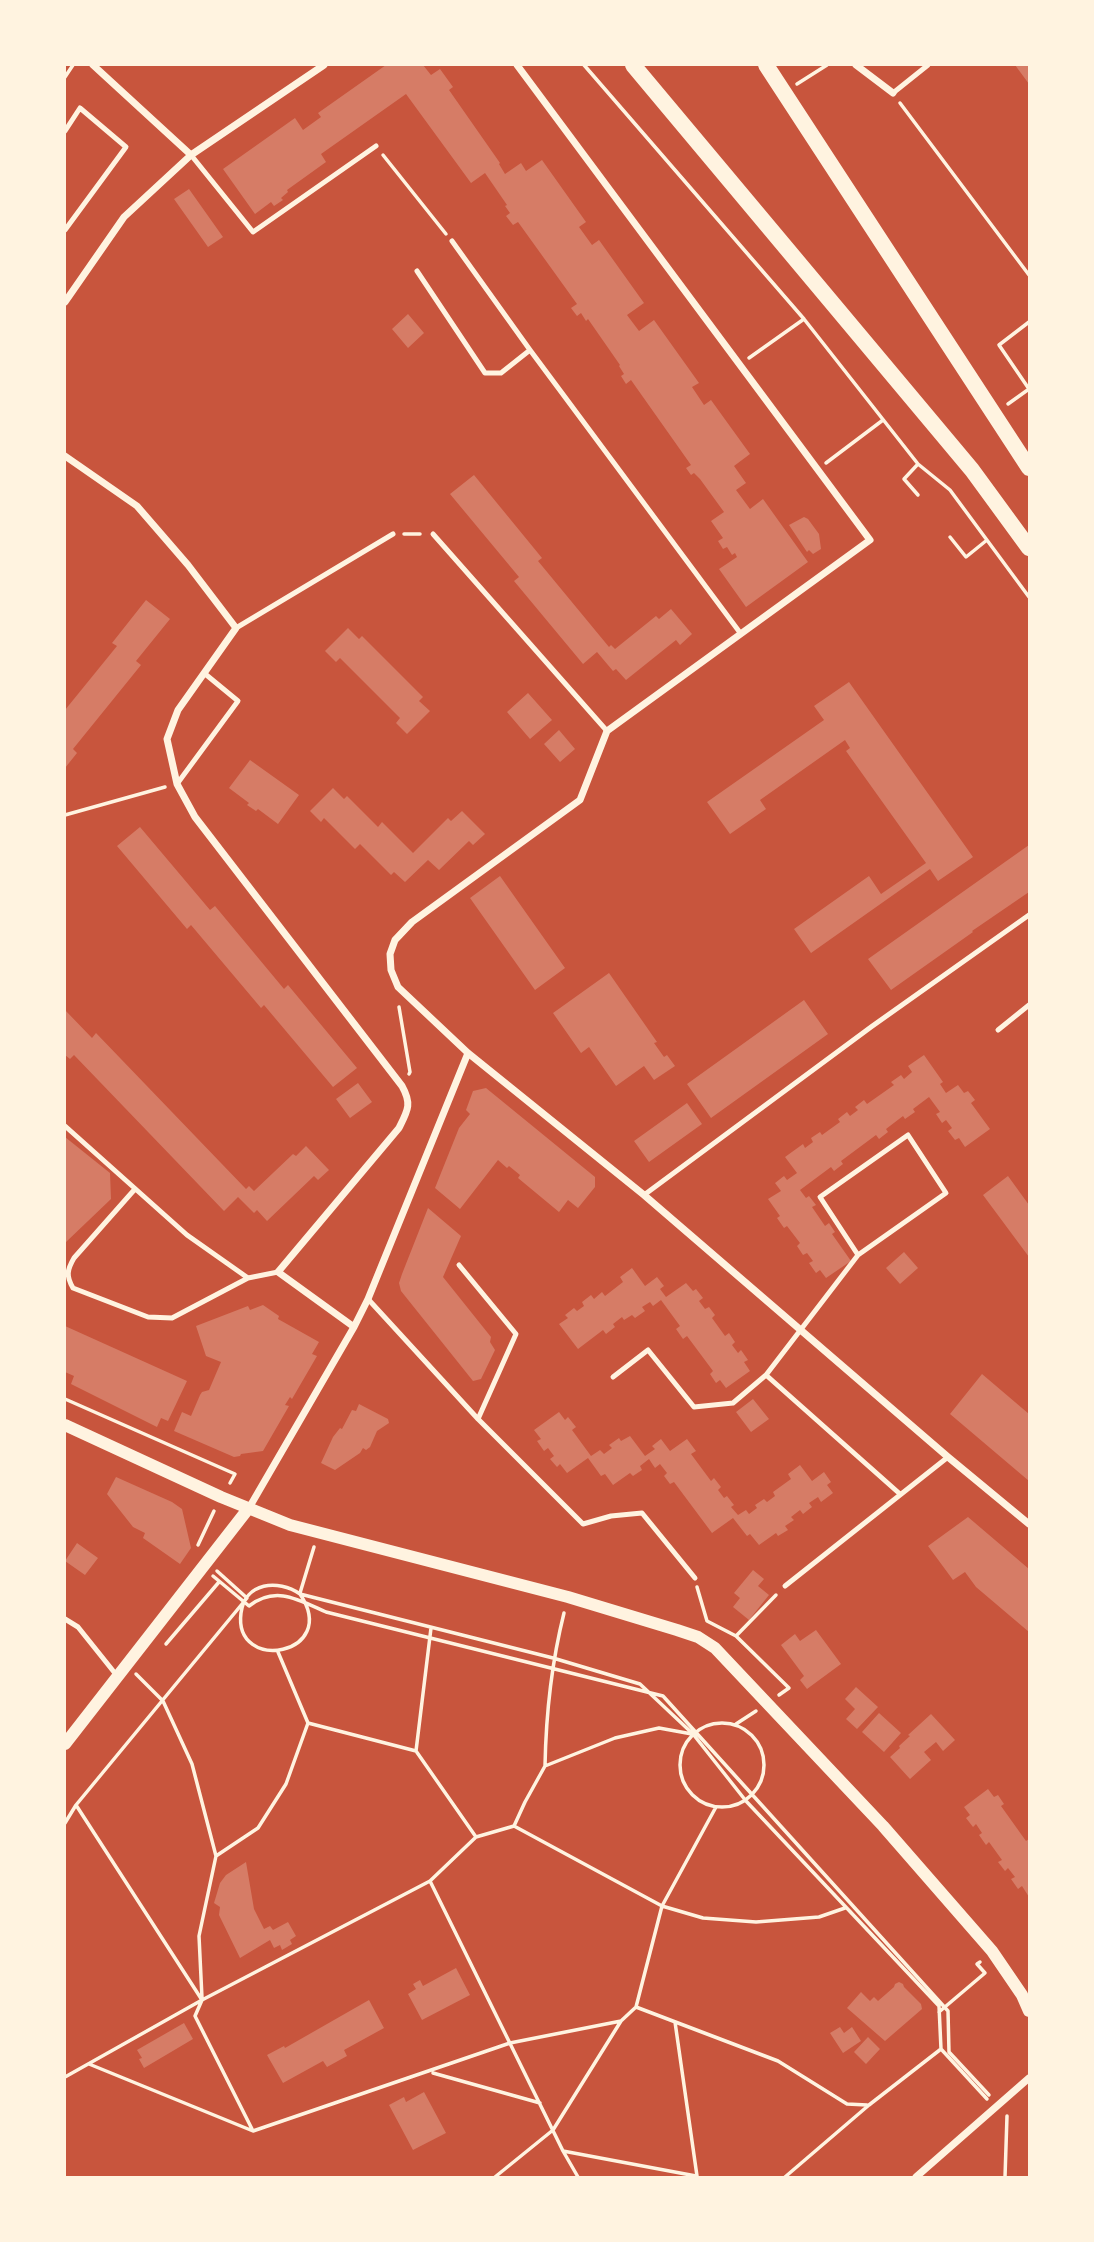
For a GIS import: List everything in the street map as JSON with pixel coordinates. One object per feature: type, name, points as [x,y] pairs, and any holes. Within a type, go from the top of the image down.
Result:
[{"type":"main road","points":[[633,65],[972,470],[1029,548]]},
{"type":"main road","points":[[766,65],[1029,468]]},
{"type":"street","points":[[93,65],[191,155]]},
{"type":"street","points":[[65,302],[124,217],[191,155],[324,65]]},
{"type":"street","points":[[517,65],[870,540],[607,731],[580,800],[412,922],[395,940],[390,954],[391,970],[398,987],[468,1053],[644,1195],[1029,1524]]},
{"type":"street","points":[[856,65],[893,93]]},
{"type":"street","points":[[65,456],[137,506],[188,565],[236,628],[178,710],[167,739],[177,784],[195,817],[409,1098],[408,1112],[399,1128],[278,1272],[354,1327]]},
{"type":"street","points":[[65,1744],[248,1509],[354,1327],[368,1298],[468,1053]]},
{"type":"street","points":[[65,1425],[221,1497],[290,1525],[568,1597],[698,1637],[721,1653],[883,1826],[992,1951],[1023,1995],[1029,2011]]},
{"type":"street","points":[[916,2177],[1029,2078]]},
{"type":"lane","points":[[893,93],[928,65]]},
{"type":"lane","points":[[65,131],[80,108],[126,147],[65,230]]},
{"type":"lane","points":[[191,155],[253,232],[376,146]]},
{"type":"lane","points":[[452,241],[741,634]]},
{"type":"lane","points":[[417,271],[485,373],[501,373],[530,350]]},
{"type":"lane","points":[[236,628],[393,534]]},
{"type":"lane","points":[[433,534],[607,731]]},
{"type":"lane","points":[[177,784],[238,701],[204,673]]},
{"type":"lane","points":[[644,1195],[1029,915]]},
{"type":"lane","points":[[998,1030],[1029,1005]]},
{"type":"lane","points":[[65,1126],[187,1235],[248,1278]]},
{"type":"lane","points":[[613,1377],[648,1350],[694,1407],[733,1403],[766,1375],[858,1255],[946,1193],[908,1135],[820,1197],[858,1255]]},
{"type":"lane","points":[[135,1189],[74,1258],[68,1268],[67,1278],[72,1288],[148,1317],[160,1319],[172,1318],[248,1278],[278,1272]]},
{"type":"lane","points":[[459,1265],[516,1334],[478,1419]]},
{"type":"lane","points":[[368,1298],[478,1419],[583,1524],[611,1516],[642,1513],[695,1578]]},
{"type":"lane","points":[[766,1375],[900,1494]]},
{"type":"lane","points":[[785,1586],[948,1457]]},
{"type":"lane","points":[[65,1619],[78,1627],[118,1677]]},
{"type":"path","points":[[65,77],[73,65]]},
{"type":"path","points":[[584,65],[804,319],[918,464],[950,490],[1029,597]]},
{"type":"path","points":[[796,85],[827,65]]},
{"type":"path","points":[[893,93],[1029,275]]},
{"type":"path","points":[[376,146],[452,241]]},
{"type":"path","points":[[740,365],[804,319]]},
{"type":"path","points":[[1006,405],[1029,389],[999,345],[1029,322]]},
{"type":"path","points":[[818,469],[883,420]]},
{"type":"path","points":[[918,464],[904,479],[918,495]]},
{"type":"path","points":[[393,534],[433,534]]},
{"type":"path","points":[[950,537],[965,557],[987,540]]},
{"type":"path","points":[[65,815],[177,784]]},
{"type":"path","points":[[398,987],[399,1012],[410,1072],[401,1085]]},
{"type":"path","points":[[65,1399],[235,1474],[198,1545]]},
{"type":"path","points":[[300,1594],[319,1532]]},
{"type":"path","points":[[206,1566],[249,1606],[260,1598],[274,1594],[293,1597],[326,1612],[650,1693]]},
{"type":"path","points":[[695,1578],[707,1621]]},
{"type":"path","points":[[65,1823],[76,1805],[245,1600],[260,1587],[278,1583],[300,1594],[553,1658],[640,1684],[694,1733],[753,1795],[948,2011],[949,2052],[996,2107]]},
{"type":"path","points":[[736,1636],[785,1586]]},
{"type":"path","points":[[245,1600],[241,1615],[242,1627],[247,1637],[267,1651],[278,1652],[291,1648],[306,1632],[309,1621],[306,1603],[300,1594]]},
{"type":"path","points":[[514,1826],[545,1766],[546,1716],[553,1658],[568,1597]]},
{"type":"path","points":[[416,1751],[432,1627]]},
{"type":"path","points":[[216,1856],[258,1828],[286,1784],[308,1723],[278,1652]]},
{"type":"path","points":[[128,1665],[163,1701],[191,1764],[216,1856],[199,1936],[202,2000],[195,2016],[253,2131]]},
{"type":"path","points":[[722,1722],[736,1725],[753,1735],[762,1748],[765,1765],[763,1780],[746,1801],[733,1807],[716,1807],[698,1800],[690,1793],[682,1780],[680,1762],[683,1748],[694,1733],[705,1726],[722,1722]]},
{"type":"path","points":[[308,1723],[416,1751],[476,1837]]},
{"type":"path","points":[[545,1766],[615,1738],[659,1728],[694,1733],[746,1801],[939,2006],[941,2049],[996,2107],[1007,2114],[1006,2177]]},
{"type":"path","points":[[76,1805],[202,2000]]},
{"type":"path","points":[[495,2177],[554,2130],[621,2021],[636,2007],[662,1906],[716,1807]]},
{"type":"path","points":[[65,2077],[202,2000],[430,1881],[476,1837],[514,1826],[662,1906],[703,1918],[756,1922],[818,1916],[845,1908]]},
{"type":"path","points":[[430,1881],[578,2177]]},
{"type":"path","points":[[939,2012],[985,1973],[977,1964],[992,1951]]},
{"type":"path","points":[[636,2007],[778,2061],[847,2104],[869,2105]]},
{"type":"path","points":[[89,2064],[253,2131],[510,2043],[621,2021]]},
{"type":"path","points":[[563,2151],[697,2177],[675,2021]]},
{"type":"path","points":[[785,2177],[869,2105],[941,2049]]},
{"type":"path","points":[[431,2072],[540,2104]]},
{"type":"building","points":[[386,65],[423,65],[431,75],[440,69],[453,87],[449,90],[505,174],[521,163],[526,171],[542,160],[586,222],[579,227],[592,245],[599,240],[644,303],[627,315],[639,331],[654,320],[699,383],[692,387],[704,405],[711,400],[750,454],[734,466],[746,483],[736,490],[750,509],[763,499],[808,562],[746,607],[719,569],[737,557],[735,553],[732,555],[727,547],[723,549],[718,541],[723,538],[711,521],[724,512],[700,479],[694,473],[691,475],[686,468],[691,465],[631,380],[626,384],[621,376],[624,374],[620,365],[588,319],[586,321],[581,313],[577,316],[571,308],[577,304],[518,222],[513,225],[506,216],[510,213],[505,206],[507,205],[485,173],[471,183],[406,94],[321,154],[326,162],[287,190],[281,198],[283,200],[274,206],[271,202],[255,214],[223,169],[295,118],[303,130],[321,117],[318,113]]},
{"type":"building","points":[[1015,65],[1029,65],[1029,84]]},
{"type":"building","points":[[189,189],[223,237],[208,247],[174,199]]},
{"type":"building","points":[[408,314],[424,333],[408,348],[392,329]]},
{"type":"building","points":[[474,475],[542,558],[538,561],[609,647],[611,645],[615,649],[656,616],[659,619],[671,609],[692,634],[680,645],[676,640],[626,680],[616,669],[613,671],[597,652],[583,664],[514,581],[519,577],[450,494]]},
{"type":"building","points":[[804,517],[819,534],[821,549],[813,554],[809,550],[807,552],[789,525]]},
{"type":"building","points":[[146,600],[170,619],[136,661],[141,665],[73,749],[77,753],[65,768],[65,710],[117,646],[112,643]]},
{"type":"building","points":[[348,628],[359,639],[362,636],[423,697],[419,701],[430,711],[407,734],[396,723],[400,718],[340,658],[336,662],[325,651]]},
{"type":"building","points":[[849,682],[973,857],[938,881],[930,869],[811,953],[794,929],[869,876],[881,894],[926,863],[846,751],[850,748],[845,740],[760,800],[766,809],[730,834],[707,802],[824,720],[814,706]]},
{"type":"building","points":[[528,693],[552,720],[530,739],[507,712]]},
{"type":"building","points":[[559,730],[575,749],[560,762],[544,744]]},
{"type":"building","points":[[250,760],[299,795],[278,824],[258,809],[256,811],[247,805],[249,803],[229,788]]},
{"type":"building","points":[[333,788],[344,799],[347,796],[378,827],[382,822],[413,853],[448,818],[451,821],[462,811],[485,834],[473,845],[469,841],[439,870],[428,860],[405,882],[394,872],[391,875],[360,844],[355,849],[324,818],[321,822],[310,811]]},
{"type":"building","points":[[140,827],[210,910],[215,906],[284,989],[288,985],[357,1068],[333,1087],[264,1005],[261,1008],[191,925],[187,929],[117,846]]},
{"type":"building","points":[[1029,845],[1029,892],[891,990],[868,959]]},
{"type":"building","points":[[500,876],[565,968],[535,990],[470,898]]},
{"type":"building","points":[[609,973],[657,1042],[654,1043],[675,1066],[654,1080],[644,1066],[616,1086],[589,1047],[581,1053],[553,1013]]},
{"type":"building","points":[[804,1000],[828,1034],[711,1118],[687,1084]]},
{"type":"building","points":[[65,1010],[92,1038],[96,1033],[246,1189],[249,1186],[254,1191],[293,1154],[296,1156],[306,1146],[329,1170],[318,1180],[314,1176],[267,1221],[257,1210],[254,1213],[238,1197],[224,1211],[74,1055],[70,1059],[65,1055]]},
{"type":"building","points":[[924,1055],[943,1082],[940,1084],[946,1093],[958,1085],[964,1093],[968,1091],[975,1100],[971,1103],[990,1129],[965,1147],[959,1138],[955,1140],[948,1131],[952,1128],[946,1120],[942,1123],[936,1114],[940,1112],[929,1097],[913,1109],[915,1112],[905,1119],[903,1116],[886,1129],[888,1132],[879,1139],[876,1135],[841,1161],[843,1164],[834,1171],[831,1167],[800,1190],[816,1205],[812,1207],[825,1226],[829,1223],[835,1232],[832,1234],[851,1261],[826,1278],[820,1270],[816,1273],[809,1263],[813,1261],[807,1253],[803,1255],[797,1246],[800,1243],[787,1226],[784,1228],[777,1218],[780,1216],[768,1199],[781,1191],[775,1183],[784,1176],[787,1180],[797,1173],[785,1157],[803,1144],[805,1148],[813,1142],[811,1138],[820,1132],[822,1135],[840,1122],[838,1119],[847,1112],[850,1116],[858,1110],[855,1107],[864,1100],[867,1104],[894,1085],[891,1082],[901,1075],[904,1079],[912,1072],[908,1066]]},
{"type":"building","points":[[358,1083],[372,1102],[350,1118],[336,1099]]},
{"type":"building","points":[[486,1088],[595,1177],[595,1187],[578,1208],[568,1200],[559,1212],[518,1178],[520,1175],[498,1160],[460,1209],[435,1188],[459,1128],[470,1114],[466,1110],[473,1091]]},
{"type":"building","points":[[687,1103],[702,1124],[649,1162],[634,1141]]},
{"type":"building","points":[[65,1137],[110,1173],[111,1199],[65,1243]]},
{"type":"building","points":[[1008,1176],[1029,1205],[1029,1257],[983,1195]]},
{"type":"building","points":[[428,1208],[461,1236],[443,1277],[491,1337],[490,1342],[495,1350],[481,1379],[473,1381],[401,1291],[399,1283]]},
{"type":"building","points":[[904,1252],[918,1268],[900,1284],[886,1268]]},
{"type":"building","points":[[632,1268],[645,1286],[657,1277],[664,1286],[660,1289],[666,1297],[686,1283],[693,1291],[696,1289],[703,1298],[699,1301],[705,1309],[709,1307],[715,1315],[712,1318],[725,1336],[729,1333],[735,1342],[732,1345],[738,1353],[741,1350],[748,1360],[744,1362],[750,1371],[726,1388],[720,1380],[716,1383],[710,1374],[713,1371],[687,1336],[683,1339],[676,1329],[680,1326],[661,1300],[653,1306],[650,1302],[642,1307],[645,1311],[635,1318],[632,1315],[624,1320],[622,1317],[606,1334],[603,1330],[578,1349],[559,1324],[568,1318],[565,1315],[574,1308],[577,1311],[584,1306],[582,1302],[591,1295],[594,1299],[602,1292],[605,1296],[623,1282],[620,1277]]},
{"type":"building","points":[[263,1305],[279,1316],[278,1319],[319,1342],[312,1354],[317,1356],[292,1399],[290,1397],[285,1405],[289,1406],[263,1451],[234,1457],[174,1431],[182,1412],[191,1416],[202,1392],[209,1390],[221,1362],[206,1356],[196,1326],[248,1306],[250,1310]]},
{"type":"building","points":[[65,1326],[187,1381],[168,1421],[161,1418],[157,1427],[71,1384],[74,1376],[65,1372]]},
{"type":"building","points":[[982,1374],[1029,1414],[1029,1481],[950,1414]]},
{"type":"building","points":[[753,1399],[769,1419],[751,1432],[736,1412]]},
{"type":"building","points":[[359,1404],[388,1419],[389,1423],[377,1431],[370,1447],[366,1450],[363,1448],[335,1470],[321,1463],[333,1437],[342,1429],[352,1410],[356,1411]]},
{"type":"building","points":[[559,1412],[565,1420],[568,1417],[576,1427],[572,1430],[591,1456],[600,1450],[604,1454],[612,1448],[609,1445],[619,1438],[621,1441],[630,1436],[645,1456],[655,1449],[652,1446],[661,1439],[670,1451],[687,1439],[696,1451],[691,1454],[711,1481],[714,1478],[721,1487],[718,1490],[724,1498],[727,1496],[738,1515],[746,1510],[749,1514],[757,1508],[755,1505],[764,1499],[767,1502],[775,1496],[773,1492],[791,1479],[788,1474],[800,1465],[812,1481],[824,1472],[831,1482],[827,1485],[833,1493],[821,1502],[818,1497],[809,1503],[812,1507],[803,1514],[800,1510],[791,1517],[794,1520],[785,1526],[788,1530],[778,1536],[776,1533],[759,1545],[750,1534],[747,1536],[733,1518],[712,1533],[674,1482],[670,1484],[664,1476],[667,1473],[660,1464],[655,1468],[649,1459],[640,1466],[642,1470],[633,1476],[630,1473],[613,1485],[605,1474],[601,1476],[588,1458],[567,1473],[560,1464],[557,1467],[550,1459],[554,1456],[548,1448],[544,1451],[537,1441],[541,1439],[534,1430]]},
{"type":"building","points":[[116,1477],[182,1509],[191,1548],[180,1564],[143,1538],[145,1533],[133,1527],[107,1494]]},
{"type":"building","points":[[968,1517],[1029,1569],[1029,1632],[976,1587],[965,1572],[953,1580],[928,1546]]},
{"type":"building","points":[[77,1543],[98,1558],[85,1575],[65,1561]]},
{"type":"building","points":[[753,1570],[764,1579],[758,1586],[769,1595],[749,1620],[733,1607],[740,1598],[734,1593]]},
{"type":"building","points":[[816,1630],[841,1664],[807,1689],[800,1680],[804,1676],[781,1645],[795,1634],[800,1641]]},
{"type":"building","points":[[856,1687],[878,1707],[857,1729],[846,1719],[855,1709],[845,1699]]},
{"type":"building","points":[[879,1713],[901,1733],[884,1752],[862,1732]]},
{"type":"building","points":[[931,1714],[955,1740],[943,1751],[936,1742],[924,1752],[931,1760],[910,1779],[890,1757],[910,1736],[908,1735]]},
{"type":"building","points":[[988,1789],[994,1797],[998,1795],[1004,1804],[1001,1806],[1026,1841],[1029,1839],[1029,1897],[1022,1886],[1018,1889],[1011,1879],[1015,1877],[1008,1868],[1005,1871],[998,1862],[1002,1860],[989,1842],[986,1845],[976,1824],[973,1827],[966,1818],[970,1815],[964,1807]]},
{"type":"building","points":[[246,1862],[254,1909],[264,1929],[270,1926],[273,1930],[288,1922],[296,1936],[290,1940],[292,1944],[282,1950],[280,1945],[274,1948],[270,1940],[240,1958],[219,1915],[220,1907],[214,1903],[220,1883],[226,1875]]},
{"type":"building","points":[[456,1968],[470,1995],[422,2020],[408,1994],[416,1989],[413,1984],[420,1980],[423,1986]]},
{"type":"building","points":[[899,1982],[921,2004],[922,2009],[885,2041],[847,2008],[861,1992],[870,2001],[874,1997],[878,2001]]},
{"type":"building","points":[[369,2000],[384,2028],[344,2050],[347,2056],[327,2067],[323,2061],[283,2083],[267,2055],[284,2046],[285,2048]]},
{"type":"building","points":[[184,2023],[193,2039],[144,2068],[137,2050]]},
{"type":"building","points":[[840,2027],[844,2033],[852,2027],[861,2041],[843,2053],[830,2033]]},
{"type":"building","points":[[868,2037],[880,2049],[866,2064],[854,2052]]},
{"type":"building","points":[[424,2092],[446,2133],[413,2150],[389,2105],[404,2097],[406,2102]]}]
